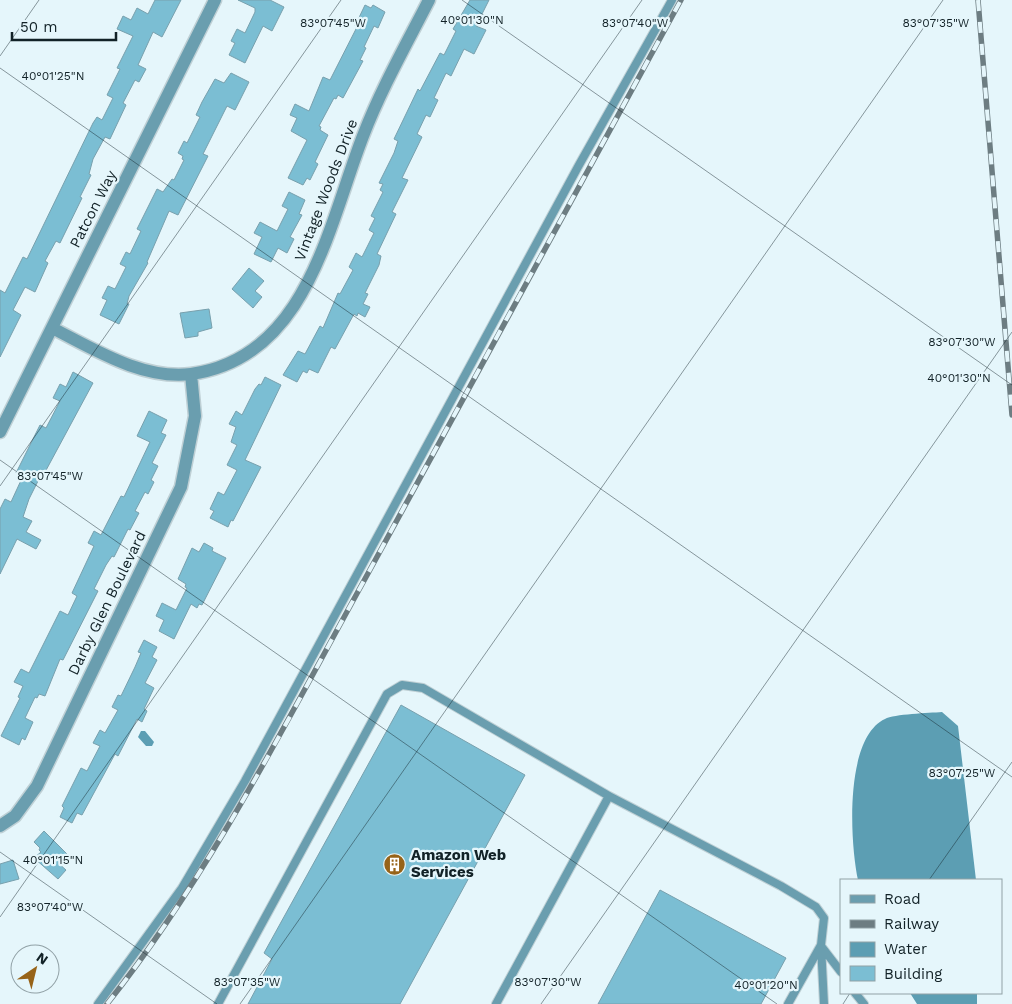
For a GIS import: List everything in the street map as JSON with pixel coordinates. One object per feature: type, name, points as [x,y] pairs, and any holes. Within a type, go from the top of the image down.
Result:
[{"type":"street","name":"Patcon Way","points":[[0,432],[215,0]]},
{"type":"street","name":"Vintage Woods Drive","points":[[52,328],[137,368],[168,373],[190,374],[233,361],[256,347],[290,314],[327,240],[344,187],[371,118],[429,0]]},
{"type":"street","name":"Darby Glen Boulevard","points":[[0,826],[15,816],[37,786],[181,487],[194,416],[190,374]]},
{"type":"lane","points":[[98,1004],[182,888],[245,781],[574,174],[672,0]]},
{"type":"lane","points":[[218,1004],[387,694],[402,685],[423,688],[608,796],[781,886],[816,907],[824,918],[821,945],[824,1004]]},
{"type":"lane","points":[[496,1004],[608,796]]},
{"type":"lane","points":[[821,945],[840,971]]},
{"type":"lane","points":[[788,1004],[821,945]]},
{"type":"water","points":[[942,712],[958,726],[976,879],[858,879],[852,818],[856,769],[862,747],[872,730],[885,719],[904,715]]},
{"type":"water","points":[[141,731],[145,731],[154,742],[152,746],[146,746],[138,737]]},
{"type":"water","points":[[911,994],[977,994],[977,1004],[917,1004]]},
{"type":"building","points":[[155,0],[181,0],[162,37],[153,32],[138,65],[146,69],[139,82],[135,80],[123,103],[126,105],[110,139],[105,137],[93,159],[89,174],[91,175],[80,197],[82,198],[60,243],[56,241],[45,261],[48,263],[35,292],[25,287],[13,310],[21,315],[0,357],[0,290],[5,293],[23,257],[27,259],[93,123],[97,117],[102,120],[113,98],[107,95],[120,69],[117,68],[133,36],[117,29],[123,16],[131,20],[137,8],[148,14]]},
{"type":"building","points":[[238,0],[270,0],[284,7],[272,31],[263,26],[245,63],[229,55],[235,43],[231,41],[237,29],[245,33],[255,8]]},
{"type":"building","points":[[470,0],[489,0],[476,26],[486,30],[474,54],[464,49],[451,76],[446,73],[434,98],[438,100],[430,117],[426,115],[417,134],[422,137],[402,178],[408,180],[392,212],[396,214],[377,254],[381,256],[379,265],[365,293],[368,294],[363,304],[370,307],[365,317],[358,313],[357,316],[354,314],[335,349],[331,347],[318,373],[309,369],[307,373],[303,371],[297,382],[283,375],[298,351],[305,354],[320,326],[323,328],[338,293],[340,294],[353,270],[349,267],[356,253],[362,257],[374,233],[369,230],[375,218],[371,216],[383,192],[380,190],[383,184],[379,183],[394,153],[398,141],[394,139],[418,89],[420,91],[440,53],[444,55],[456,31],[453,29]]},
{"type":"building","points":[[365,5],[371,8],[373,5],[385,12],[378,28],[374,26],[364,47],[366,48],[360,60],[363,61],[343,98],[338,95],[336,99],[334,98],[319,126],[321,127],[320,130],[328,135],[315,162],[318,164],[310,180],[307,178],[303,185],[288,178],[307,140],[291,131],[297,118],[290,115],[295,104],[309,111],[323,77],[330,80],[357,27],[355,26]]},
{"type":"building","points":[[231,73],[249,82],[235,110],[227,106],[203,154],[208,156],[178,215],[169,211],[148,263],[129,296],[127,304],[129,304],[119,324],[100,315],[107,300],[102,298],[108,286],[115,289],[126,267],[120,264],[126,252],[130,254],[141,231],[137,229],[157,189],[163,192],[172,179],[174,180],[184,160],[182,159],[183,156],[178,153],[184,141],[187,143],[200,117],[196,115],[202,102],[215,79],[224,83]]},
{"type":"building","points":[[289,192],[305,200],[299,214],[302,215],[290,237],[294,239],[287,253],[278,248],[271,262],[254,254],[262,237],[254,233],[260,222],[277,231],[288,209],[282,206]]},
{"type":"building","points":[[249,268],[264,281],[255,291],[262,297],[253,308],[232,289]]},
{"type":"building","points":[[209,309],[212,328],[198,332],[198,336],[185,338],[180,313]]},
{"type":"building","points":[[73,372],[93,383],[44,474],[42,473],[29,499],[23,517],[32,521],[26,532],[41,540],[36,549],[17,539],[0,574],[0,509],[5,499],[11,502],[23,476],[16,473],[40,425],[46,428],[60,401],[53,398],[60,384],[66,387]]},
{"type":"building","points":[[265,377],[281,385],[245,460],[261,467],[228,527],[210,518],[214,511],[210,509],[218,492],[224,495],[237,470],[227,465],[237,445],[231,442],[236,427],[229,424],[236,411],[242,415],[255,389],[259,384],[261,385]]},
{"type":"building","points":[[149,411],[167,420],[161,433],[166,435],[152,463],[158,466],[151,480],[154,482],[148,494],[145,492],[135,511],[139,513],[130,530],[128,529],[114,557],[112,556],[106,565],[94,589],[98,591],[63,660],[60,659],[45,696],[39,694],[37,698],[35,697],[25,718],[33,722],[25,740],[22,738],[19,745],[1,736],[20,698],[18,697],[23,686],[14,682],[21,669],[29,673],[60,611],[68,615],[77,596],[72,593],[94,546],[88,543],[94,531],[101,535],[121,496],[124,497],[150,442],[137,436]]},
{"type":"building","points":[[204,543],[213,548],[212,551],[226,558],[202,605],[199,604],[197,608],[191,604],[174,639],[159,631],[164,620],[156,616],[162,603],[176,610],[187,588],[185,587],[186,584],[178,579],[192,548],[199,552]]},
{"type":"building","points":[[144,640],[157,647],[152,657],[157,660],[145,683],[154,688],[144,709],[147,711],[142,722],[137,719],[118,756],[115,754],[82,815],[77,813],[72,823],[60,817],[64,808],[62,806],[81,768],[87,771],[100,746],[93,743],[100,730],[105,733],[118,710],[112,707],[118,695],[121,696],[135,667],[141,653],[138,652]]},
{"type":"building","name":"Amazon Web Services","points":[[401,705],[525,775],[400,1004],[248,1004],[272,959],[264,953]]},
{"type":"building","points":[[44,831],[67,854],[58,863],[66,870],[58,879],[34,858],[41,852],[34,842]]},
{"type":"building","points":[[13,860],[19,879],[0,884],[0,864]]},
{"type":"building","points":[[660,890],[786,958],[761,1004],[598,1004]]},
{"type":"railway","points":[[107,1004],[145,954],[180,902],[246,796],[681,0]]},
{"type":"railway","points":[[978,0],[1012,415]]},
{"type":"place","name":"Amazon Web Services","points":[[395,864]]}]
